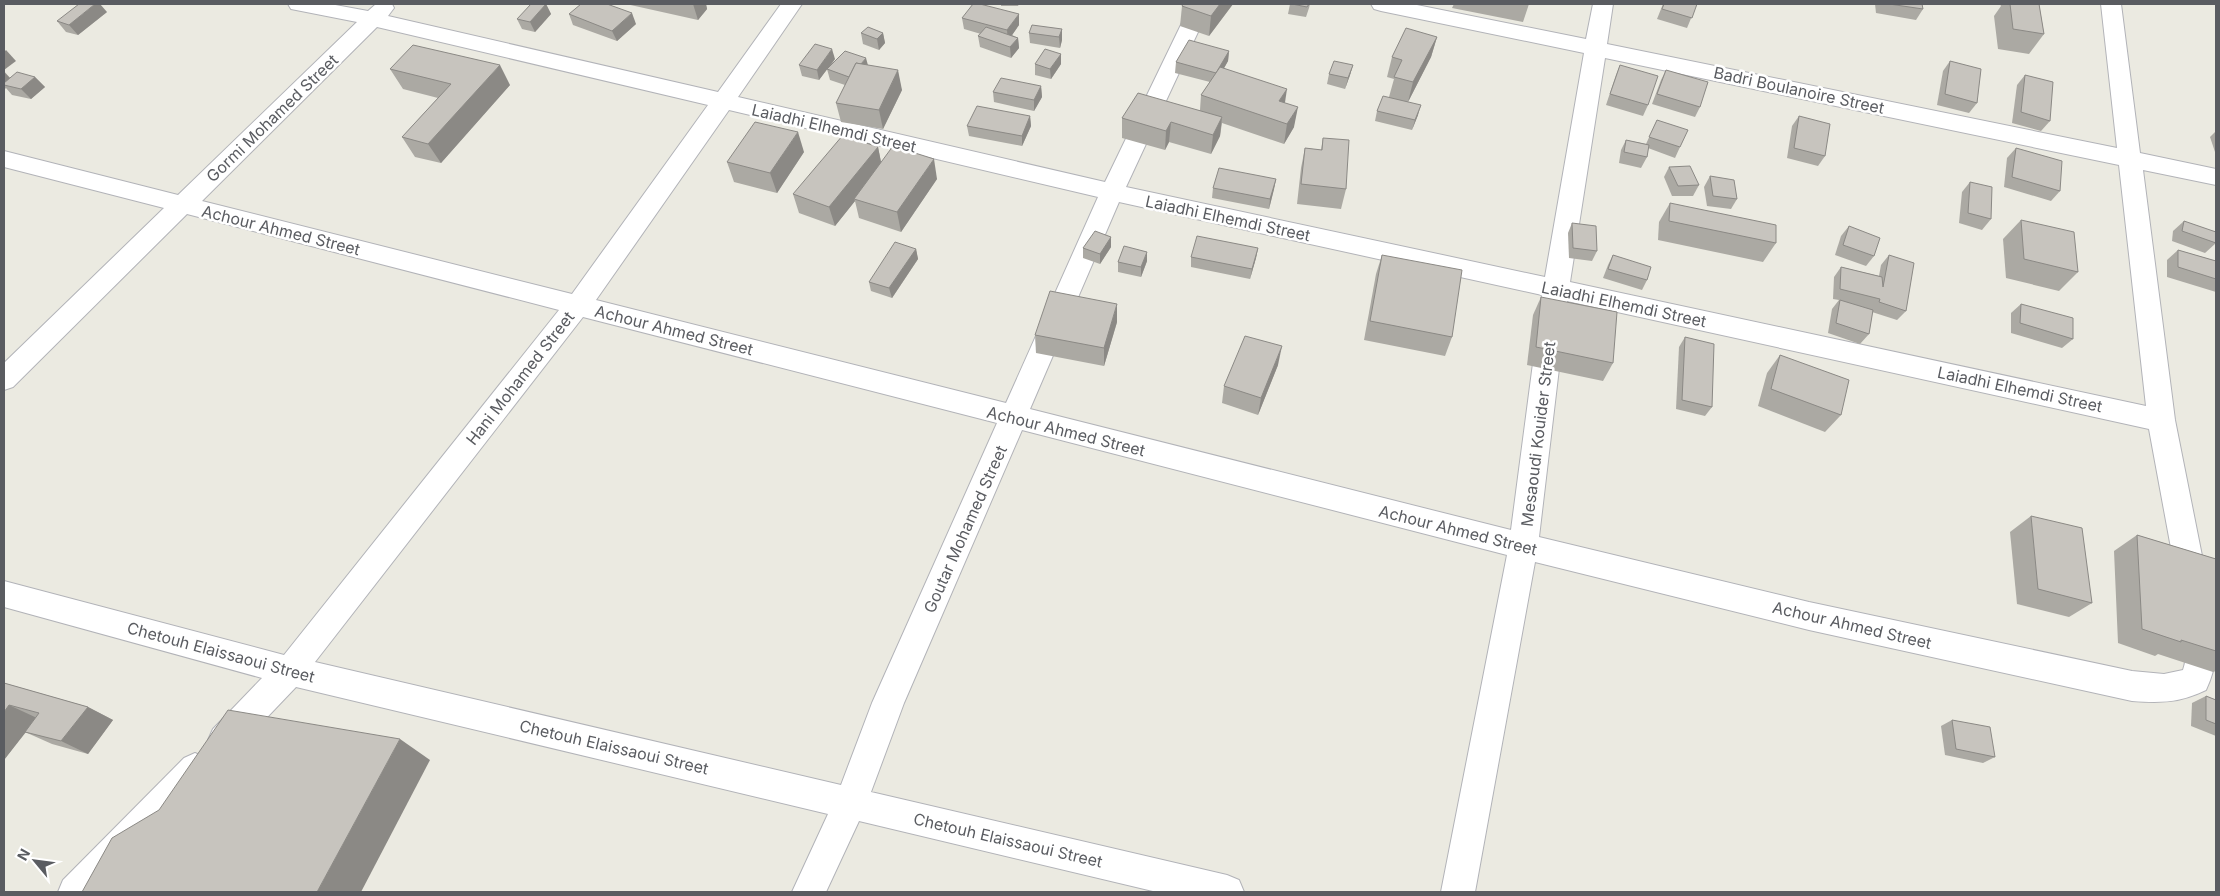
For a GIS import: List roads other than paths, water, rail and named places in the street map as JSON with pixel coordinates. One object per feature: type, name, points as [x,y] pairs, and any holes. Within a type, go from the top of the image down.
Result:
[{"type":"street","name":"Laiadhi Elhemdi Street","points":[[298,4],[381,11],[722,102],[1112,192],[2162,420]]},
{"type":"street","name":"Hani Mohamed Street","points":[[75,892],[290,671],[578,305],[792,4]]},
{"type":"street","name":"Goutar Mohamed Street","points":[[808,892],[850,803],[888,703],[1112,192],[1201,4]]},
{"type":"street","name":"Badri Boulanoire Street","points":[[1381,4],[1596,47],[2216,177]]},
{"type":"street","name":"Mesaoudi Kouider Street","points":[[1458,892],[1523,546],[1556,288],[1603,4]]},
{"type":"street","name":"Achour Ahmed Street","points":[[4,159],[1014,418],[1809,616],[2132,686],[2182,687],[2195,680],[2201,663],[2203,639],[2162,420],[2111,4]]},
{"type":"street","name":"Gormi Mohamed Street","points":[[4,379],[381,11]]},
{"type":"street","name":"Chetouh Elaissaoui Street","points":[[4,594],[290,671],[1227,892]]}]
